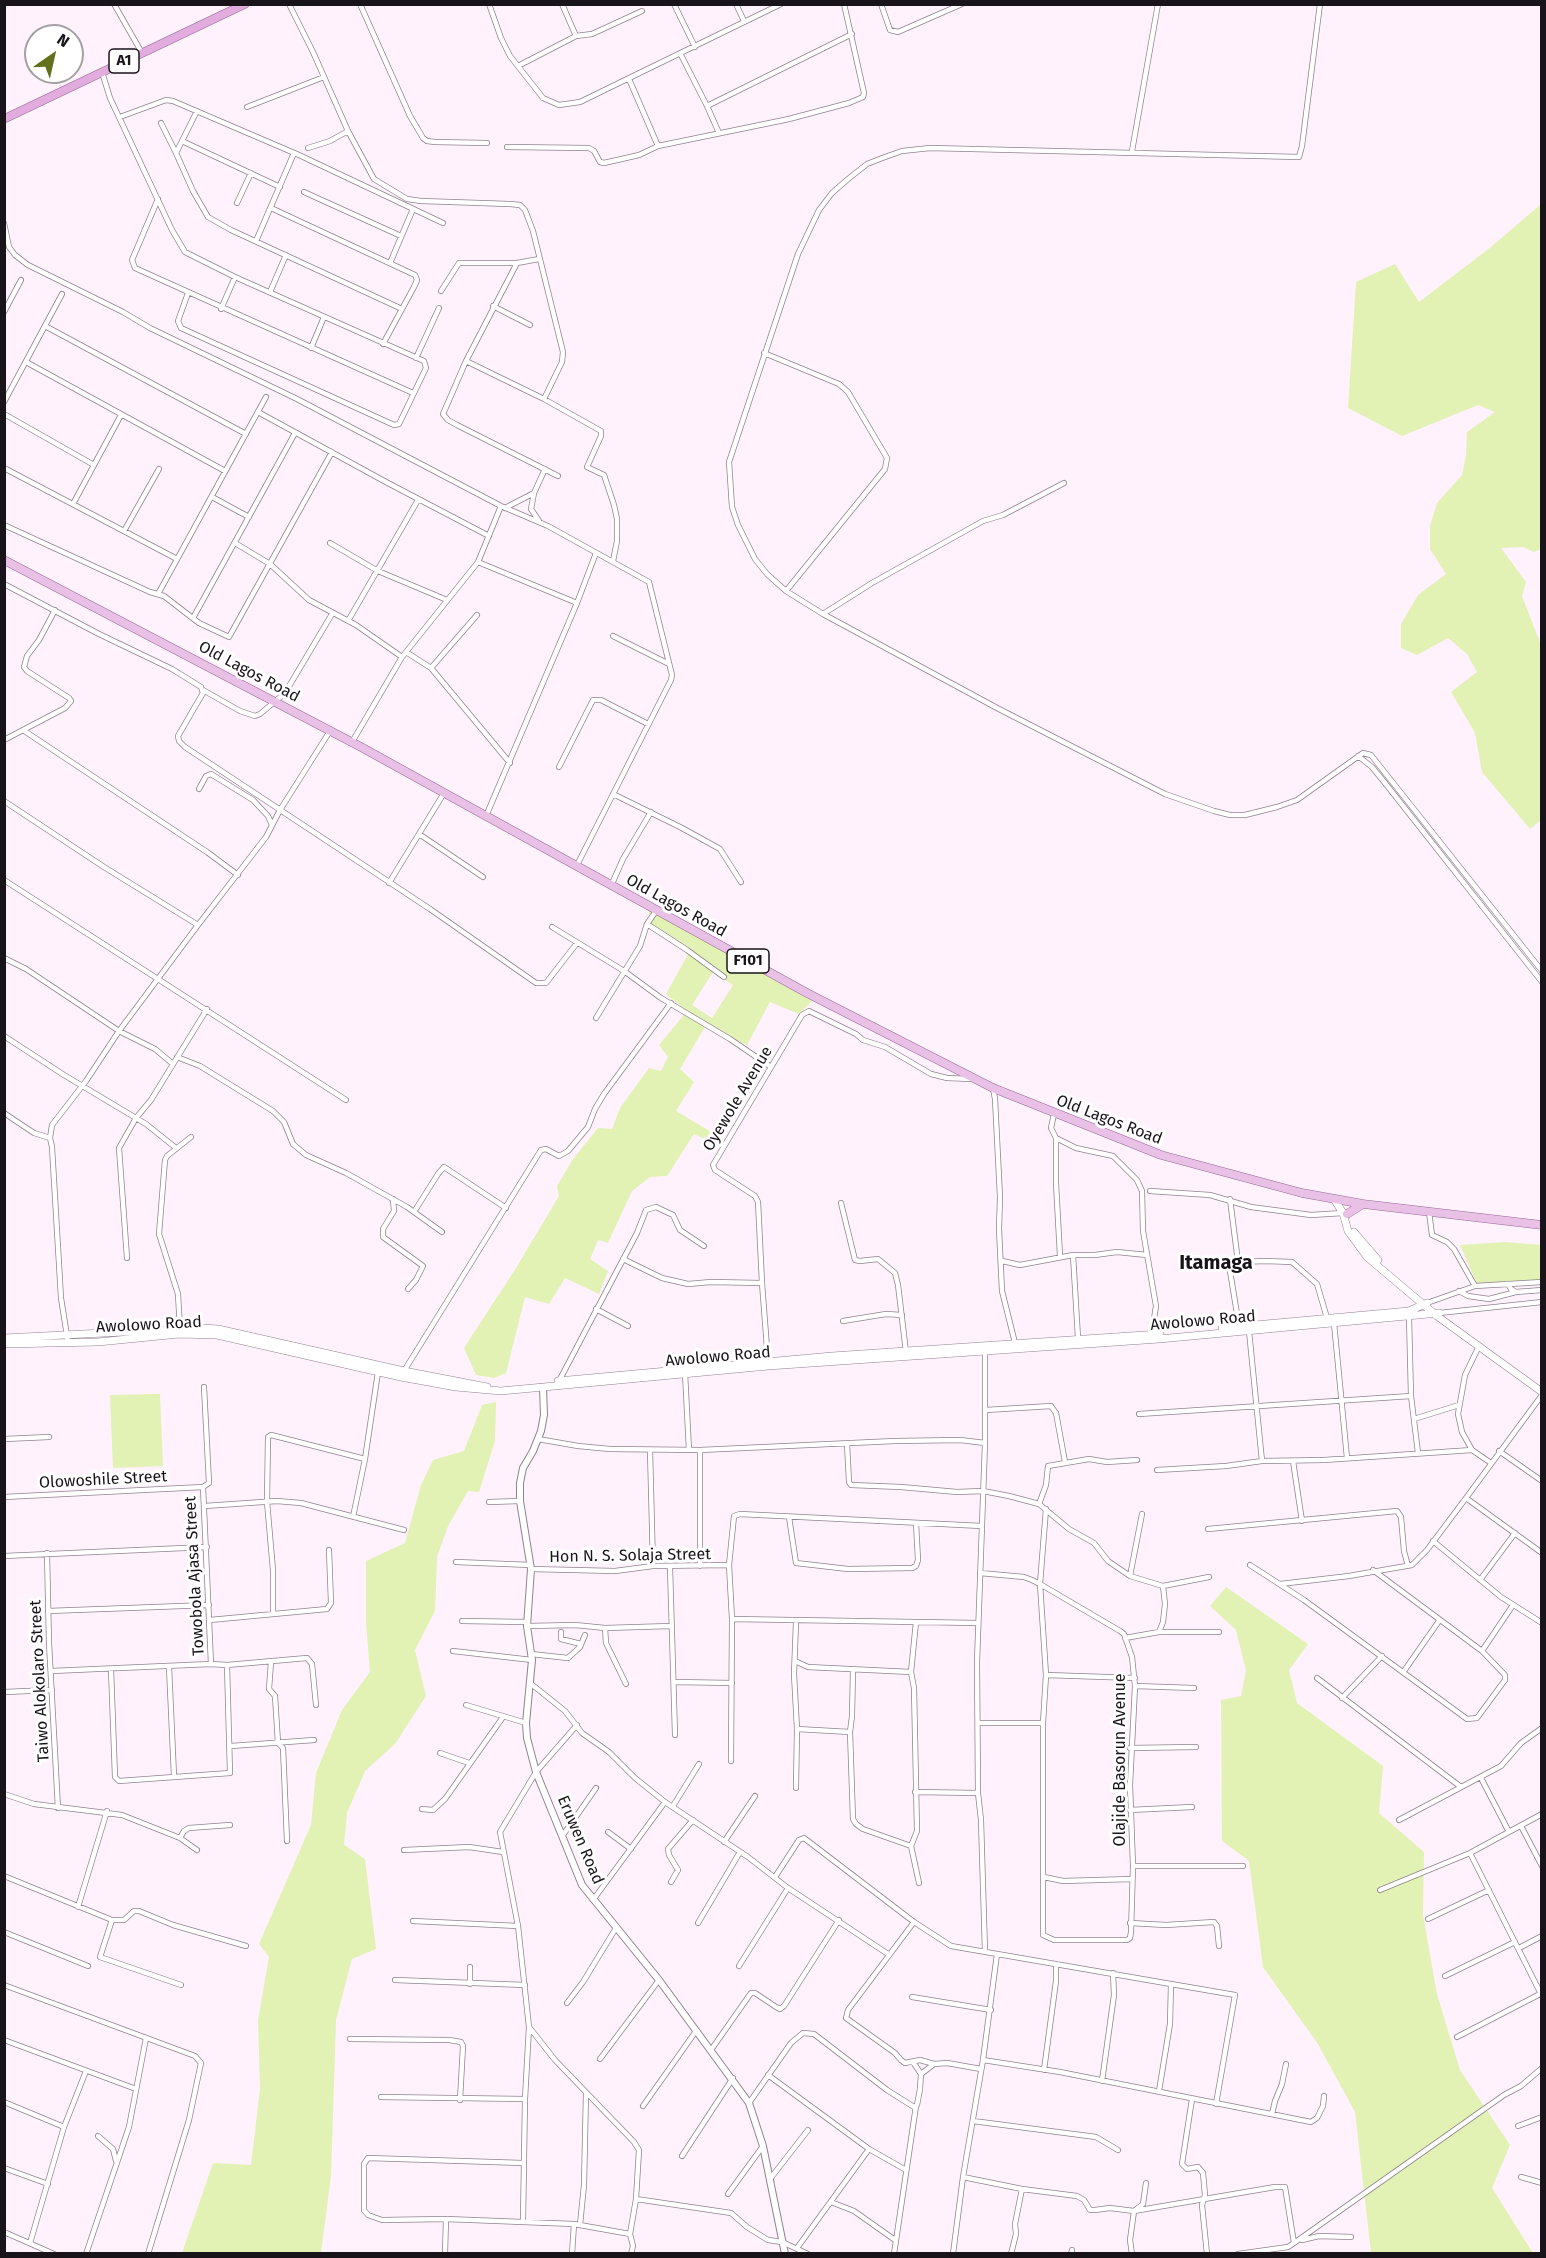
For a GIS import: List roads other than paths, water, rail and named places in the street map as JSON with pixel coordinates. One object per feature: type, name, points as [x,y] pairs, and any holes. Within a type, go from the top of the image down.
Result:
[{"type":"highway","name":"A1","points":[[4,119],[234,7],[245,4]]},
{"type":"main road","name":"Old Lagos Road","points":[[4,560],[352,742],[807,993],[993,1089],[1161,1155],[1229,1174],[1346,1201],[1542,1225]]},
{"type":"main road","points":[[1334,1199],[1345,1214],[1352,1231],[1393,1275],[1436,1313],[1542,1393]]},
{"type":"main road","points":[[1345,1214],[1346,1201]]},
{"type":"main road","points":[[1345,1214],[1363,1203]]},
{"type":"main road","name":"Awolowo Road","points":[[4,1338],[99,1342],[179,1334],[217,1335],[378,1372],[456,1387],[543,1388],[851,1359],[1249,1331],[1409,1311],[1426,1304]]},
{"type":"main road","points":[[1436,1313],[1542,1386]]},
{"type":"main road","name":"Awolowo Road","points":[[501,1389],[559,1381],[768,1361],[985,1349],[1016,1343],[1078,1338],[1409,1317],[1436,1313]]},
{"type":"main road","name":"Awolowo Road","points":[[4,1344],[180,1329],[218,1329],[492,1389]]},
{"type":"street","points":[[114,4],[142,52]]},
{"type":"street","points":[[289,4],[313,51],[348,131],[374,179],[407,199],[510,204],[523,207],[533,231],[563,352],[562,362],[544,399]]},
{"type":"street","points":[[360,4],[423,138],[435,142],[487,143]]},
{"type":"street","points":[[489,4],[506,48],[518,66],[543,98],[559,105],[580,102],[681,55],[781,4]]},
{"type":"street","points":[[562,4],[576,36]]},
{"type":"street","points":[[674,4],[695,47]]},
{"type":"street","points":[[736,4],[744,21]]},
{"type":"street","points":[[507,147],[589,148],[594,151],[602,163],[639,155],[658,146],[789,119],[849,103],[862,97],[864,88],[844,4]]},
{"type":"street","points":[[881,4],[890,30],[898,32],[962,4]]},
{"type":"street","points":[[1132,151],[1158,4]]},
{"type":"street","points":[[1320,4],[1299,157],[1132,151],[930,148],[902,151],[867,164],[832,193],[819,210],[798,254],[729,462],[729,488],[738,525],[746,544],[767,574],[786,591],[823,614],[1096,760],[1165,794],[1214,811],[1230,815],[1245,815],[1297,800],[1358,756],[1363,753],[1371,755],[1542,971]]},
{"type":"street","points":[[518,66],[576,36],[592,34],[642,11]]},
{"type":"street","points":[[707,106],[852,34]]},
{"type":"street","points":[[681,55],[719,133]]},
{"type":"street","points":[[102,72],[110,98],[185,252],[426,364],[399,424],[394,425],[181,328],[178,323],[188,293]]},
{"type":"street","points":[[247,107],[324,77]]},
{"type":"street","points":[[629,79],[658,146]]},
{"type":"street","points":[[120,117],[166,100],[173,100],[294,153],[442,223]]},
{"type":"street","points":[[176,153],[197,111]]},
{"type":"street","points":[[161,123],[208,217],[256,242],[402,309]]},
{"type":"street","points":[[308,148],[330,141],[348,131]]},
{"type":"street","points":[[182,141],[280,187]]},
{"type":"street","points":[[256,242],[294,153]]},
{"type":"street","points":[[237,203],[251,173]]},
{"type":"street","points":[[304,192],[401,236]]},
{"type":"street","points":[[158,199],[132,264],[141,271],[221,309],[413,393]]},
{"type":"street","points":[[271,208],[417,277],[383,344]]},
{"type":"street","points":[[390,263],[413,208]]},
{"type":"street","points":[[4,223],[9,247],[28,265],[123,312],[150,328],[297,399],[503,507],[539,522],[648,582],[671,680],[576,867]]},
{"type":"street","points":[[270,292],[286,255]]},
{"type":"street","points":[[441,291],[459,263],[517,263],[539,259]]},
{"type":"street","points":[[517,263],[466,361],[444,409],[445,417],[558,476]]},
{"type":"street","points":[[221,309],[235,277]]},
{"type":"street","points":[[4,312],[21,280]]},
{"type":"street","points":[[4,402],[62,294]]},
{"type":"street","points":[[493,306],[530,325]]},
{"type":"street","points":[[416,358],[439,308]]},
{"type":"street","points":[[310,348],[324,317]]},
{"type":"street","points":[[45,326],[246,434]]},
{"type":"street","points":[[764,353],[839,384],[848,392],[887,459],[885,469],[786,591]]},
{"type":"street","points":[[466,361],[544,399],[601,431],[601,436],[587,466],[604,475],[614,505],[617,519],[617,541],[613,561]]},
{"type":"street","points":[[26,362],[225,471]]},
{"type":"street","points":[[159,594],[266,397]]},
{"type":"street","points":[[258,412],[418,500],[489,536]]},
{"type":"street","points":[[4,414],[94,465]]},
{"type":"street","points":[[73,504],[121,415]]},
{"type":"street","points":[[193,618],[295,433]]},
{"type":"street","points":[[4,525],[143,589],[159,594],[193,618],[229,637],[332,452]]},
{"type":"street","points":[[4,468],[177,559]]},
{"type":"street","points":[[124,531],[159,469]]},
{"type":"street","points":[[539,522],[531,509],[534,493],[545,469]]},
{"type":"street","points":[[823,614],[854,593],[983,521],[1003,515],[1064,483]]},
{"type":"street","points":[[352,742],[404,654],[478,562],[503,507],[534,493]]},
{"type":"street","points":[[212,496],[249,517]]},
{"type":"street","points":[[348,621],[418,500]]},
{"type":"street","points":[[235,543],[270,564],[309,600],[431,668],[510,763]]},
{"type":"street","points":[[330,543],[378,572],[447,600]]},
{"type":"street","points":[[486,816],[578,603],[596,553]]},
{"type":"street","points":[[478,562],[578,603]]},
{"type":"street","points":[[4,584],[158,664],[172,669],[240,711],[255,716],[265,711],[287,689],[332,614]]},
{"type":"street","points":[[4,740],[65,708],[71,701],[24,667],[27,656],[39,640],[55,610]]},
{"type":"street","points":[[431,668],[477,615]]},
{"type":"street","points":[[613,636],[669,664]]},
{"type":"street","points":[[203,690],[202,696],[179,733],[179,741],[280,810],[536,983],[546,983],[577,943]]},
{"type":"street","points":[[559,767],[592,700],[601,700],[648,724]]},
{"type":"street","points":[[23,730],[238,875]]},
{"type":"street","points":[[68,1339],[61,1299],[50,1138],[52,1125],[266,837],[280,810],[330,731]]},
{"type":"street","points":[[1358,756],[1372,767],[1542,982]]},
{"type":"street","points":[[199,789],[206,776],[211,774],[253,801],[268,816],[272,825]]},
{"type":"street","points":[[389,883],[444,793]]},
{"type":"street","points":[[613,794],[722,851],[741,882]]},
{"type":"street","points":[[4,801],[198,926]]},
{"type":"street","points":[[611,886],[623,859],[651,812]]},
{"type":"street","points":[[419,834],[483,877]]},
{"type":"street","points":[[4,880],[346,1100]]},
{"type":"street","points":[[596,1018],[640,946],[647,924],[656,911]]},
{"type":"street","points":[[647,924],[724,977]]},
{"type":"street","points":[[552,927],[624,971],[661,999],[730,1039],[771,1067]]},
{"type":"street","points":[[4,958],[26,969],[120,1031],[155,1049],[173,1064]]},
{"type":"street","points":[[404,1371],[541,1150],[546,1149],[555,1155],[563,1155],[581,1135],[588,1127],[604,1094],[671,1003]]},
{"type":"street","points":[[127,1258],[119,1148],[207,1009]]},
{"type":"street","name":"Oyewole Avenue","points":[[768,1361],[758,1202],[756,1196],[750,1191],[715,1170],[712,1165],[805,1011],[856,1034],[871,1044],[885,1047],[931,1074],[947,1078],[972,1078]]},
{"type":"street","points":[[4,1036],[136,1118],[176,1148]]},
{"type":"street","points":[[177,1057],[200,1066],[273,1111],[284,1122],[293,1144],[306,1155],[346,1173],[393,1199],[442,1232]]},
{"type":"street","points":[[993,1089],[1002,1291],[1016,1343]]},
{"type":"street","points":[[4,1113],[34,1132],[50,1138]]},
{"type":"street","points":[[1054,1114],[1051,1128],[1056,1138],[1060,1256]]},
{"type":"street","points":[[180,1329],[178,1294],[159,1234],[165,1160],[191,1137]]},
{"type":"street","points":[[1056,1138],[1076,1148],[1113,1156],[1137,1180],[1142,1191],[1143,1231],[1156,1306],[1154,1319],[1158,1334]]},
{"type":"street","points":[[414,1212],[443,1167],[468,1181],[506,1208]]},
{"type":"street","points":[[1150,1191],[1210,1195],[1251,1207],[1311,1215],[1345,1214]]},
{"type":"street","points":[[393,1199],[394,1211],[383,1229],[382,1237],[423,1266],[408,1289]]},
{"type":"street","points":[[1230,1200],[1238,1262]]},
{"type":"street","points":[[841,1203],[855,1260],[878,1259],[892,1269],[898,1286],[903,1315],[906,1352]]},
{"type":"street","points":[[559,1381],[642,1218],[650,1208],[656,1207],[673,1215],[680,1230],[704,1246]]},
{"type":"street","points":[[1430,1212],[1432,1235],[1447,1242],[1454,1249],[1475,1286]]},
{"type":"street","points":[[1002,1261],[1020,1265],[1049,1261],[1060,1256],[1117,1252],[1147,1255]]},
{"type":"street","points":[[1073,1255],[1078,1338]]},
{"type":"street","points":[[623,1259],[662,1278],[688,1284],[762,1283]]},
{"type":"street","points":[[1239,1326],[1231,1265],[1238,1262],[1266,1260],[1292,1262],[1317,1284],[1331,1321],[1347,1458]]},
{"type":"street","points":[[1426,1304],[1475,1286],[1542,1282]]},
{"type":"street","points":[[1508,1284],[1516,1292]]},
{"type":"street","points":[[1459,1291],[1468,1296],[1489,1299],[1516,1292],[1542,1290]]},
{"type":"street","points":[[1436,1313],[1542,1302]]},
{"type":"street","points":[[596,1309],[628,1326]]},
{"type":"street","points":[[843,1321],[886,1314],[903,1315]]},
{"type":"street","points":[[1409,1317],[1411,1396],[1418,1453]]},
{"type":"street","points":[[1249,1331],[1262,1461]]},
{"type":"street","points":[[1479,1346],[1465,1375],[1459,1405],[1459,1422],[1472,1450],[1491,1463]]},
{"type":"street","points":[[985,1349],[986,1410],[978,1623],[978,1793],[981,1820],[985,1952]]},
{"type":"street","points":[[353,1517],[365,1459],[378,1372]]},
{"type":"street","points":[[685,1373],[688,1450]]},
{"type":"street","name":"Towobola Ajasa Street","points":[[204,1387],[209,1483],[203,1487],[212,1664]]},
{"type":"street","name":"Eruwen Road","points":[[543,1388],[544,1415],[538,1439],[523,1468],[520,1483],[520,1501],[531,1567],[527,1624],[532,1657],[526,1723],[527,1738],[536,1772],[581,1883],[659,1980],[733,2078],[749,2103],[763,2146],[785,2253]]},
{"type":"street","points":[[1280,1584],[1408,1566],[1419,1560],[1542,1393]]},
{"type":"street","points":[[1138,1414],[1411,1396]]},
{"type":"street","points":[[1414,1419],[1459,1405]]},
{"type":"street","points":[[986,1410],[1051,1406],[1056,1413],[1065,1462]]},
{"type":"street","points":[[273,1613],[274,1577],[267,1502],[267,1437],[271,1435],[365,1459]]},
{"type":"street","points":[[4,1439],[49,1437]]},
{"type":"street","points":[[538,1439],[578,1446],[688,1450],[931,1440],[985,1443]]},
{"type":"street","points":[[847,1444],[851,1485],[957,1492],[983,1491],[1039,1504],[1070,1529],[1094,1543],[1108,1561],[1131,1576],[1163,1586],[1209,1577]]},
{"type":"street","points":[[650,1449],[653,1566]]},
{"type":"street","points":[[700,1450],[700,1566]]},
{"type":"street","points":[[1157,1470],[1226,1466],[1262,1461],[1472,1450]]},
{"type":"street","points":[[1500,1451],[1542,1481]]},
{"type":"street","points":[[1039,1504],[1046,1485],[1048,1466],[1089,1459],[1107,1462],[1137,1460]]},
{"type":"street","points":[[1293,1461],[1302,1521]]},
{"type":"street","name":"Olowoshile Street","points":[[4,1497],[203,1487]]},
{"type":"street","points":[[1466,1498],[1542,1553]]},
{"type":"street","points":[[489,1502],[520,1501]]},
{"type":"street","points":[[205,1506],[267,1502],[301,1503],[404,1530]]},
{"type":"street","points":[[1046,1509],[1040,1584],[1046,1675],[1043,1723],[1044,1877],[1063,1881],[1132,1879]]},
{"type":"street","points":[[1208,1529],[1396,1511],[1401,1517],[1404,1551],[1408,1566]]},
{"type":"street","points":[[731,1761],[732,1619],[729,1565],[734,1516],[740,1514],[982,1526]]},
{"type":"street","points":[[1131,1576],[1142,1514]]},
{"type":"street","points":[[789,1516],[796,1563],[848,1569],[912,1568],[916,1566],[918,1560],[916,1523]]},
{"type":"street","points":[[1480,1580],[1515,1533]]},
{"type":"street","points":[[1433,1541],[1513,1605],[1542,1623]]},
{"type":"street","points":[[4,1556],[207,1546]]},
{"type":"street","points":[[210,1620],[327,1610],[329,1607],[329,1550]]},
{"type":"street","name":"Taiwo Alokolaro Street","points":[[47,1553],[58,1808]]},
{"type":"street","name":"Hon N. S. Solaja Street","points":[[456,1562],[615,1570],[653,1566],[729,1565]]},
{"type":"street","points":[[1250,1565],[1404,1671],[1467,1719],[1477,1718],[1505,1680],[1498,1666],[1482,1651],[1373,1570]]},
{"type":"street","points":[[670,1567],[675,1735]]},
{"type":"street","points":[[980,1573],[1024,1577],[1040,1584],[1120,1631],[1125,1638],[1159,1632],[1219,1632]]},
{"type":"street","points":[[1159,1632],[1163,1622],[1165,1604],[1163,1586]]},
{"type":"street","points":[[48,1611],[209,1605]]},
{"type":"street","points":[[1482,1651],[1513,1605]]},
{"type":"street","points":[[732,1619],[796,1622],[978,1623]]},
{"type":"street","points":[[462,1621],[605,1628],[671,1626]]},
{"type":"street","points":[[1404,1671],[1439,1621]]},
{"type":"street","points":[[796,1622],[794,1674],[797,1729],[796,1788]]},
{"type":"street","points":[[916,1622],[911,1672],[914,1688],[917,1831],[911,1846],[919,1883]]},
{"type":"street","points":[[605,1628],[606,1643],[626,1684]]},
{"type":"street","points":[[561,1632],[561,1639],[581,1644]]},
{"type":"street","points":[[453,1651],[568,1658],[575,1653],[585,1635]]},
{"type":"street","name":"Olajide Basorun Avenue","points":[[1044,1877],[1042,1930],[1046,1938],[1054,1940],[1127,1940],[1130,1938],[1134,1866],[1130,1810],[1130,1748],[1135,1678],[1132,1657],[1125,1638]]},
{"type":"street","points":[[1342,1698],[1382,1656]]},
{"type":"street","points":[[51,1671],[227,1665],[307,1658],[311,1660],[316,1705]]},
{"type":"street","points":[[795,1661],[807,1667],[911,1672]]},
{"type":"street","points":[[270,1662],[269,1689],[275,1696],[278,1743],[283,1749],[287,1841]]},
{"type":"street","points":[[111,1669],[115,1777],[119,1781],[230,1773],[227,1665]]},
{"type":"street","points":[[169,1666],[174,1776]]},
{"type":"street","points":[[794,1674],[807,1667]]},
{"type":"street","points":[[853,1670],[850,1732],[853,1819],[856,1824],[911,1846]]},
{"type":"street","points":[[1046,1675],[1135,1678]]},
{"type":"street","points":[[1317,1678],[1461,1787]]},
{"type":"street","points":[[674,1682],[732,1683]]},
{"type":"street","points":[[530,1683],[565,1711],[582,1733],[609,1752],[635,1778],[665,1802],[888,1954]]},
{"type":"street","points":[[1135,1686],[1194,1688]]},
{"type":"street","points":[[4,1692],[52,1690]]},
{"type":"street","points":[[466,1705],[526,1723]]},
{"type":"street","points":[[422,1809],[429,1811],[445,1799],[503,1717]]},
{"type":"street","points":[[978,1723],[1043,1723]]},
{"type":"street","points":[[523,2221],[529,2027],[518,1926],[503,1852],[501,1827],[536,1772],[577,1725]]},
{"type":"street","points":[[1399,1820],[1507,1762],[1521,1743],[1542,1728]]},
{"type":"street","points":[[797,1729],[850,1732]]},
{"type":"street","points":[[231,1746],[314,1740]]},
{"type":"street","points":[[1130,1748],[1196,1747]]},
{"type":"street","points":[[440,1753],[469,1763]]},
{"type":"street","points":[[673,1806],[699,1764]]},
{"type":"street","points":[[1481,1778],[1509,1832]]},
{"type":"street","points":[[563,1835],[596,1788]]},
{"type":"street","points":[[915,1792],[978,1793]]},
{"type":"street","points":[[4,1794],[34,1804],[107,1811],[122,1815],[180,1839],[197,1850]]},
{"type":"street","points":[[724,1842],[755,1796]]},
{"type":"street","points":[[593,1900],[665,1802]]},
{"type":"street","points":[[1130,1810],[1192,1807]]},
{"type":"street","points":[[78,1906],[107,1811]]},
{"type":"street","points":[[1380,1890],[1470,1853],[1542,1814]]},
{"type":"street","points":[[671,1882],[678,1870],[667,1852],[668,1849],[693,1820]]},
{"type":"street","points":[[180,1839],[184,1831],[189,1828],[230,1825]]},
{"type":"street","points":[[1521,1826],[1542,1866]]},
{"type":"street","points":[[608,1832],[631,1848]]},
{"type":"street","points":[[775,1877],[799,1840],[804,1839],[914,1922],[951,1946],[1234,1995],[1216,2103]]},
{"type":"street","points":[[404,1850],[469,1847],[503,1852]]},
{"type":"street","points":[[698,1923],[740,1852]]},
{"type":"street","points":[[1457,2037],[1541,1995],[1470,1853]]},
{"type":"street","points":[[1134,1866],[1244,1866]]},
{"type":"street","points":[[4,1876],[112,1920],[124,1920],[134,1911],[139,1911],[173,1925],[246,1946]]},
{"type":"street","points":[[739,1966],[789,1888]]},
{"type":"street","points":[[1428,1919],[1489,1890]]},
{"type":"street","points":[[112,1920],[99,1955],[100,1958],[181,1985]]},
{"type":"street","points":[[711,2050],[751,1993],[755,1993],[776,2007],[784,2006],[839,1920]]},
{"type":"street","points":[[413,1921],[518,1926]]},
{"type":"street","points":[[914,1922],[848,2010],[846,2018],[905,2062],[920,2060],[934,2064],[947,2063],[981,2069]]},
{"type":"street","points":[[1131,1923],[1166,1925],[1214,1922],[1217,1926],[1219,1946]]},
{"type":"street","points":[[567,2003],[583,1982],[616,1928]]},
{"type":"street","points":[[4,1932],[88,1966]]},
{"type":"street","points":[[1519,1948],[1542,1936]]},
{"type":"street","points":[[1445,1976],[1515,1942]]},
{"type":"street","points":[[953,2253],[963,2177],[991,2010],[997,1954]]},
{"type":"street","points":[[1044,2070],[1056,1981],[1056,1964]]},
{"type":"street","points":[[470,1966],[470,1984]]},
{"type":"street","points":[[1102,2081],[1114,1995],[1113,1973]]},
{"type":"street","points":[[395,1980],[525,1985]]},
{"type":"street","points":[[600,2059],[659,1980]]},
{"type":"street","points":[[1159,2091],[1170,2024],[1171,1984]]},
{"type":"street","points":[[5,1985],[195,2056],[201,2063],[189,2120],[148,2253]]},
{"type":"street","points":[[912,1997],[991,2010]]},
{"type":"street","points":[[529,2027],[555,2060],[634,2142],[639,2150],[636,2199],[630,2234],[633,2246],[631,2253]]},
{"type":"street","points":[[644,2106],[696,2031]]},
{"type":"street","points":[[749,2103],[790,2043],[803,2033],[809,2032],[887,2090],[912,2106],[916,2106]]},
{"type":"street","points":[[86,2253],[129,2127],[147,2038]]},
{"type":"street","points":[[350,2039],[461,2042],[463,2046],[460,2100]]},
{"type":"street","points":[[4,2040],[136,2089]]},
{"type":"street","points":[[983,2060],[1159,2091],[1311,2122],[1317,2118],[1323,2106],[1324,2096]]},
{"type":"street","points":[[894,2253],[920,2089],[921,2074],[913,2062]]},
{"type":"street","points":[[921,2074],[934,2064]]},
{"type":"street","points":[[1272,2114],[1286,2064]]},
{"type":"street","points":[[1236,2253],[1288,2247],[1294,2244],[1504,2095],[1521,2086],[1542,2068]]},
{"type":"street","points":[[30,2243],[64,2127],[86,2071]]},
{"type":"street","points":[[768,2075],[869,2149],[906,2170]]},
{"type":"street","points":[[682,2156],[733,2078]]},
{"type":"street","points":[[572,2253],[584,2185],[586,2093]]},
{"type":"street","points":[[381,2097],[525,2100]]},
{"type":"street","points":[[1192,2099],[1182,2164],[1184,2169],[1198,2167],[1201,2169],[1205,2195],[1202,2214],[1208,2253]]},
{"type":"street","points":[[4,2102],[64,2127]]},
{"type":"street","points":[[1518,2126],[1542,2117]]},
{"type":"street","points":[[973,2121],[1096,2137],[1118,2150]]},
{"type":"street","points":[[770,2179],[808,2130]]},
{"type":"street","points":[[98,2136],[112,2149],[116,2161]]},
{"type":"street","points":[[728,2194],[763,2146]]},
{"type":"street","points":[[797,2248],[869,2149]]},
{"type":"street","points":[[523,2163],[368,2158],[365,2160],[364,2210],[368,2215],[382,2220],[446,2219],[577,2224],[630,2234]]},
{"type":"street","points":[[4,2168],[48,2184]]},
{"type":"street","points":[[963,2177],[1022,2189],[1077,2196],[1084,2199],[1090,2210],[1110,2208],[1134,2211],[1284,2187],[1294,2244]]},
{"type":"street","points":[[1521,2177],[1542,2183]]},
{"type":"street","points":[[1132,2253],[1130,2241],[1134,2211],[1143,2204],[1146,2183]]},
{"type":"street","points":[[1011,2253],[1017,2234],[1015,2224],[1022,2189]]},
{"type":"street","points":[[636,2199],[731,2213],[762,2237],[782,2242],[808,2253]]},
{"type":"street","points":[[831,2202],[854,2211],[895,2240]]},
{"type":"street","points":[[445,2253],[446,2219]]},
{"type":"street","points":[[4,2232],[54,2253]]},
{"type":"street","points":[[1294,2244],[1319,2236],[1351,2237]]},
{"type":"district","name":"Itamaga","points":[[1216,1263]]}]
